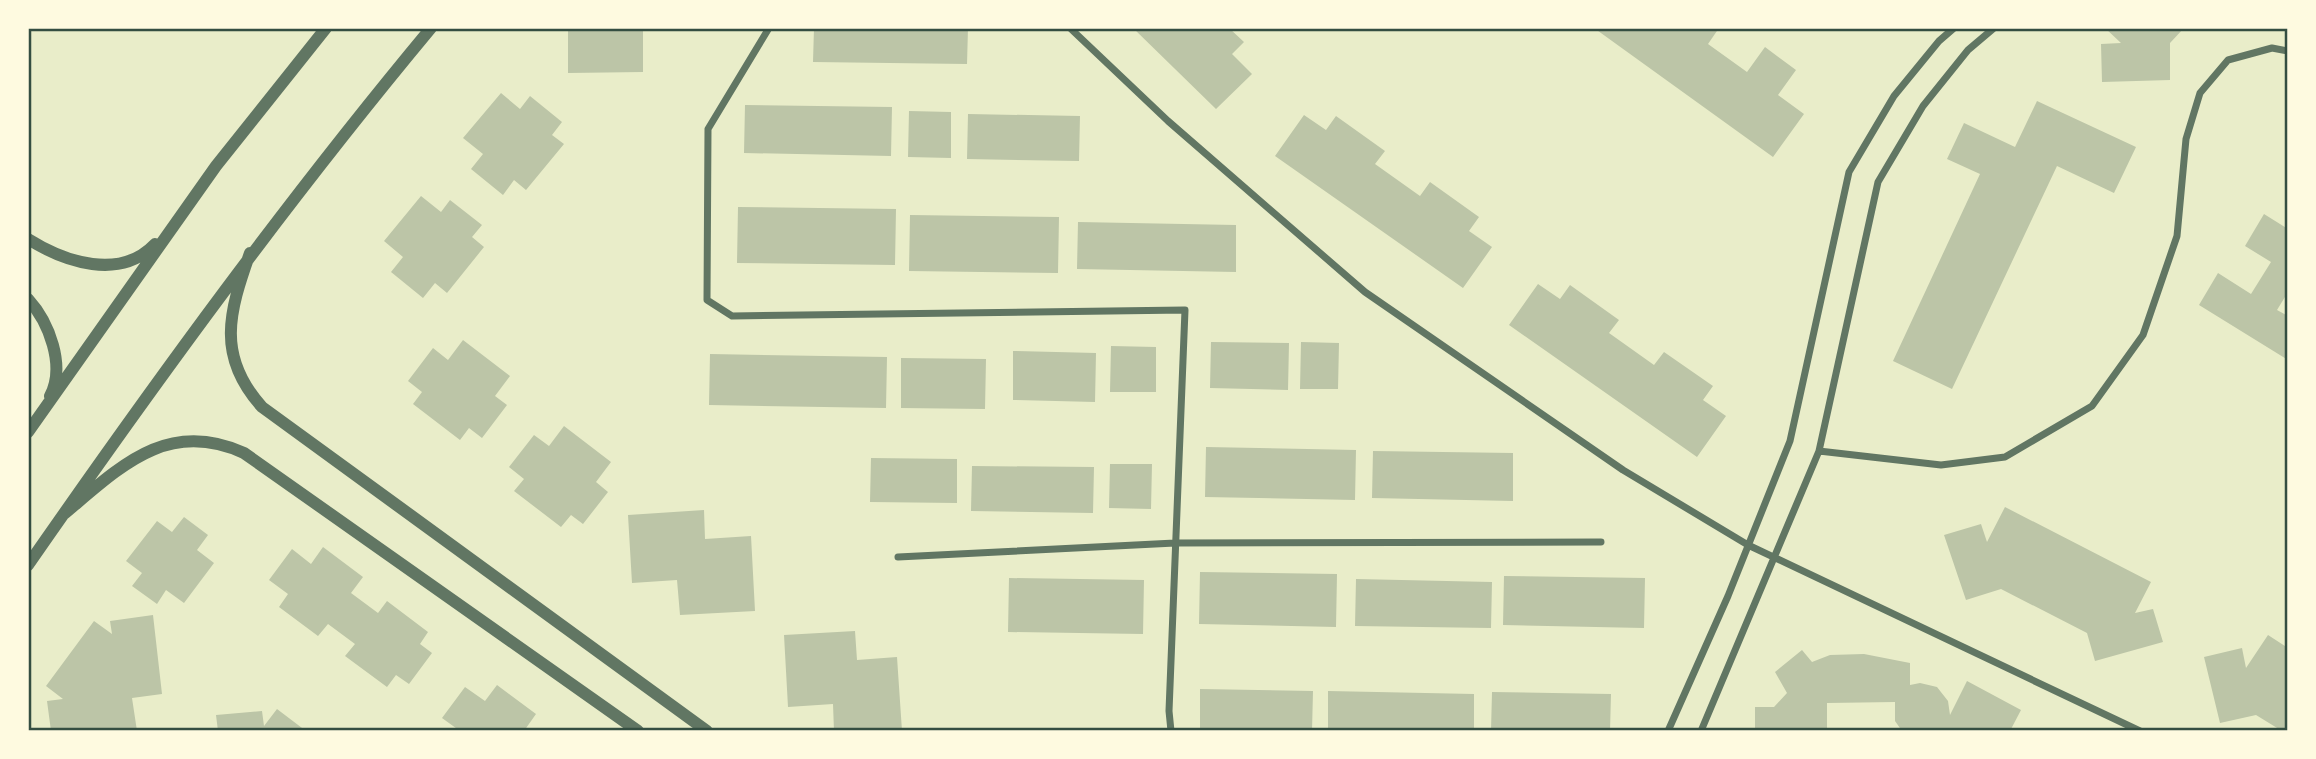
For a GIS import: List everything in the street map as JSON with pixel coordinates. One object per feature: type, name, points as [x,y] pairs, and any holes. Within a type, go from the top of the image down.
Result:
[{"type":"street","points":[[28,432],[276,87],[326,28]]},
{"type":"street","points":[[28,565],[250,253],[333,146],[431,28]]},
{"type":"street","points":[[769,28],[708,129],[707,300],[732,316],[1185,310],[1169,711],[1171,731]]},
{"type":"street","points":[[1070,28],[1168,121],[1365,292],[1623,470],[1748,545],[2140,731]]},
{"type":"street","points":[[1668,731],[1790,441],[1849,172],[1894,96],[1939,41],[1954,28]]},
{"type":"street","points":[[1701,731],[1819,451],[1878,182],[1923,106],[1968,50],[1994,28]]},
{"type":"street","points":[[1819,451],[1941,465],[2005,457],[2092,406],[2143,335],[2177,236],[2186,139],[2200,93],[2228,60],[2272,48],[2288,51]]},
{"type":"street","points":[[28,239],[65,258],[87,265],[112,264],[134,259],[149,251],[175,224]]},
{"type":"street","points":[[250,253],[232,314],[232,356],[247,390],[262,407],[707,731]]},
{"type":"street","points":[[28,299],[46,325],[53,350],[53,392],[38,418]]},
{"type":"street","points":[[64,514],[118,470],[154,449],[185,440],[227,446],[244,453],[638,731]]},
{"type":"street","points":[[898,558],[1175,543],[1601,542]]},
{"type":"building","points":[[568,28],[643,28],[643,72],[568,73]]},
{"type":"building","points":[[814,28],[968,28],[967,64],[813,62]]},
{"type":"building","points":[[1133,28],[1229,28],[1244,42],[1232,54],[1252,74],[1216,109]]},
{"type":"building","points":[[1594,28],[1719,28],[1708,44],[1747,72],[1765,47],[1796,70],[1778,95],[1804,114],[1773,157]]},
{"type":"building","points":[[2105,28],[2184,28],[2170,43],[2170,80],[2102,82],[2101,44],[2121,43]]},
{"type":"building","points":[[501,93],[520,109],[530,96],[562,122],[552,135],[564,144],[526,190],[514,180],[503,195],[471,169],[483,154],[463,138]]},
{"type":"building","points":[[2037,101],[2136,147],[2114,193],[2057,166],[1952,389],[1893,361],[1980,174],[1947,159],[1964,123],[2015,147]]},
{"type":"building","points":[[745,105],[892,107],[891,156],[744,153]]},
{"type":"building","points":[[909,111],[951,112],[951,158],[908,157]]},
{"type":"building","points":[[968,114],[1080,116],[1079,161],[967,159]]},
{"type":"building","points":[[1304,115],[1326,130],[1336,116],[1385,151],[1375,164],[1420,196],[1430,182],[1479,217],[1469,231],[1492,247],[1463,288],[1275,156]]},
{"type":"building","points":[[421,196],[441,212],[450,200],[482,225],[472,237],[484,247],[447,293],[435,283],[423,298],[391,272],[403,257],[384,241]]},
{"type":"building","points":[[738,207],[896,209],[895,265],[737,263]]},
{"type":"building","points":[[2264,214],[2288,229],[2288,292],[2277,310],[2288,316],[2288,360],[2199,305],[2218,273],[2251,294],[2271,262],[2245,246]]},
{"type":"building","points":[[910,215],[1059,217],[1058,273],[909,271]]},
{"type":"building","points":[[1078,222],[1236,225],[1236,272],[1077,269]]},
{"type":"building","points":[[1538,284],[1560,299],[1570,285],[1619,320],[1609,333],[1654,365],[1664,352],[1713,386],[1703,400],[1726,416],[1697,457],[1509,325]]},
{"type":"building","points":[[463,340],[510,376],[495,396],[507,405],[482,438],[469,428],[460,440],[413,404],[422,392],[408,381],[433,348],[448,360]]},
{"type":"building","points":[[1211,342],[1289,343],[1288,390],[1210,388]]},
{"type":"building","points":[[1301,342],[1339,343],[1338,389],[1300,389]]},
{"type":"building","points":[[1111,346],[1156,347],[1156,392],[1110,392]]},
{"type":"building","points":[[1013,351],[1096,353],[1095,402],[1013,400]]},
{"type":"building","points":[[710,354],[887,357],[886,408],[709,405]]},
{"type":"building","points":[[901,358],[986,359],[985,409],[901,408]]},
{"type":"building","points":[[564,426],[611,462],[596,482],[608,492],[583,524],[571,515],[561,527],[514,491],[524,479],[509,467],[534,435],[549,446]]},
{"type":"building","points":[[1206,447],[1356,450],[1355,500],[1205,497]]},
{"type":"building","points":[[1373,451],[1513,453],[1513,501],[1372,498]]},
{"type":"building","points":[[871,458],[957,459],[957,503],[870,502]]},
{"type":"building","points":[[1110,464],[1152,464],[1151,509],[1109,508]]},
{"type":"building","points":[[972,466],[1094,467],[1093,513],[971,511]]},
{"type":"building","points":[[2005,507],[2151,582],[2135,613],[2153,609],[2163,642],[2095,661],[2087,633],[2001,589],[1966,600],[1944,535],[1981,524],[1987,542]]},
{"type":"building","points":[[704,510],[705,539],[751,536],[755,611],[680,615],[677,580],[632,583],[628,515]]},
{"type":"building","points":[[184,517],[208,535],[197,550],[214,563],[184,603],[166,590],[157,604],[132,586],[142,573],[126,561],[157,521],[172,532]]},
{"type":"building","points":[[323,547],[363,577],[351,593],[378,613],[387,601],[428,632],[420,644],[432,653],[409,684],[396,675],[387,687],[345,656],[355,644],[328,624],[318,636],[279,607],[288,594],[269,580],[292,549],[311,564]]},
{"type":"building","points":[[1200,572],[1337,574],[1336,627],[1199,624]]},
{"type":"building","points":[[1504,576],[1645,578],[1644,628],[1503,625]]},
{"type":"building","points":[[1009,578],[1144,580],[1143,634],[1008,632]]},
{"type":"building","points":[[1356,579],[1492,582],[1491,628],[1355,626]]},
{"type":"building","points":[[153,615],[162,694],[132,698],[137,731],[51,731],[47,701],[63,699],[46,686],[94,621],[112,634],[110,621]]},
{"type":"building","points":[[855,631],[857,660],[897,657],[902,731],[834,731],[833,704],[788,707],[784,635]]},
{"type":"building","points":[[2268,635],[2288,648],[2288,731],[2282,731],[2256,715],[2220,723],[2204,657],[2242,648],[2246,668]]},
{"type":"building","points":[[1802,650],[1812,662],[1830,655],[1864,654],[1910,663],[1910,685],[1920,683],[1937,687],[1948,701],[1950,715],[1967,681],[2021,710],[2010,731],[1902,731],[1895,721],[1895,702],[1827,703],[1827,731],[1755,731],[1755,707],[1774,707],[1787,693],[1775,672]]},
{"type":"building","points":[[497,685],[536,714],[524,731],[460,731],[442,718],[465,687],[485,701]]},
{"type":"building","points":[[1200,689],[1313,691],[1312,731],[1200,731]]},
{"type":"building","points":[[1328,691],[1474,694],[1474,731],[1328,731]]},
{"type":"building","points":[[1492,692],[1611,694],[1610,731],[1491,731]]},
{"type":"building","points":[[277,709],[306,731],[218,731],[216,715],[262,711],[264,726]]}]
